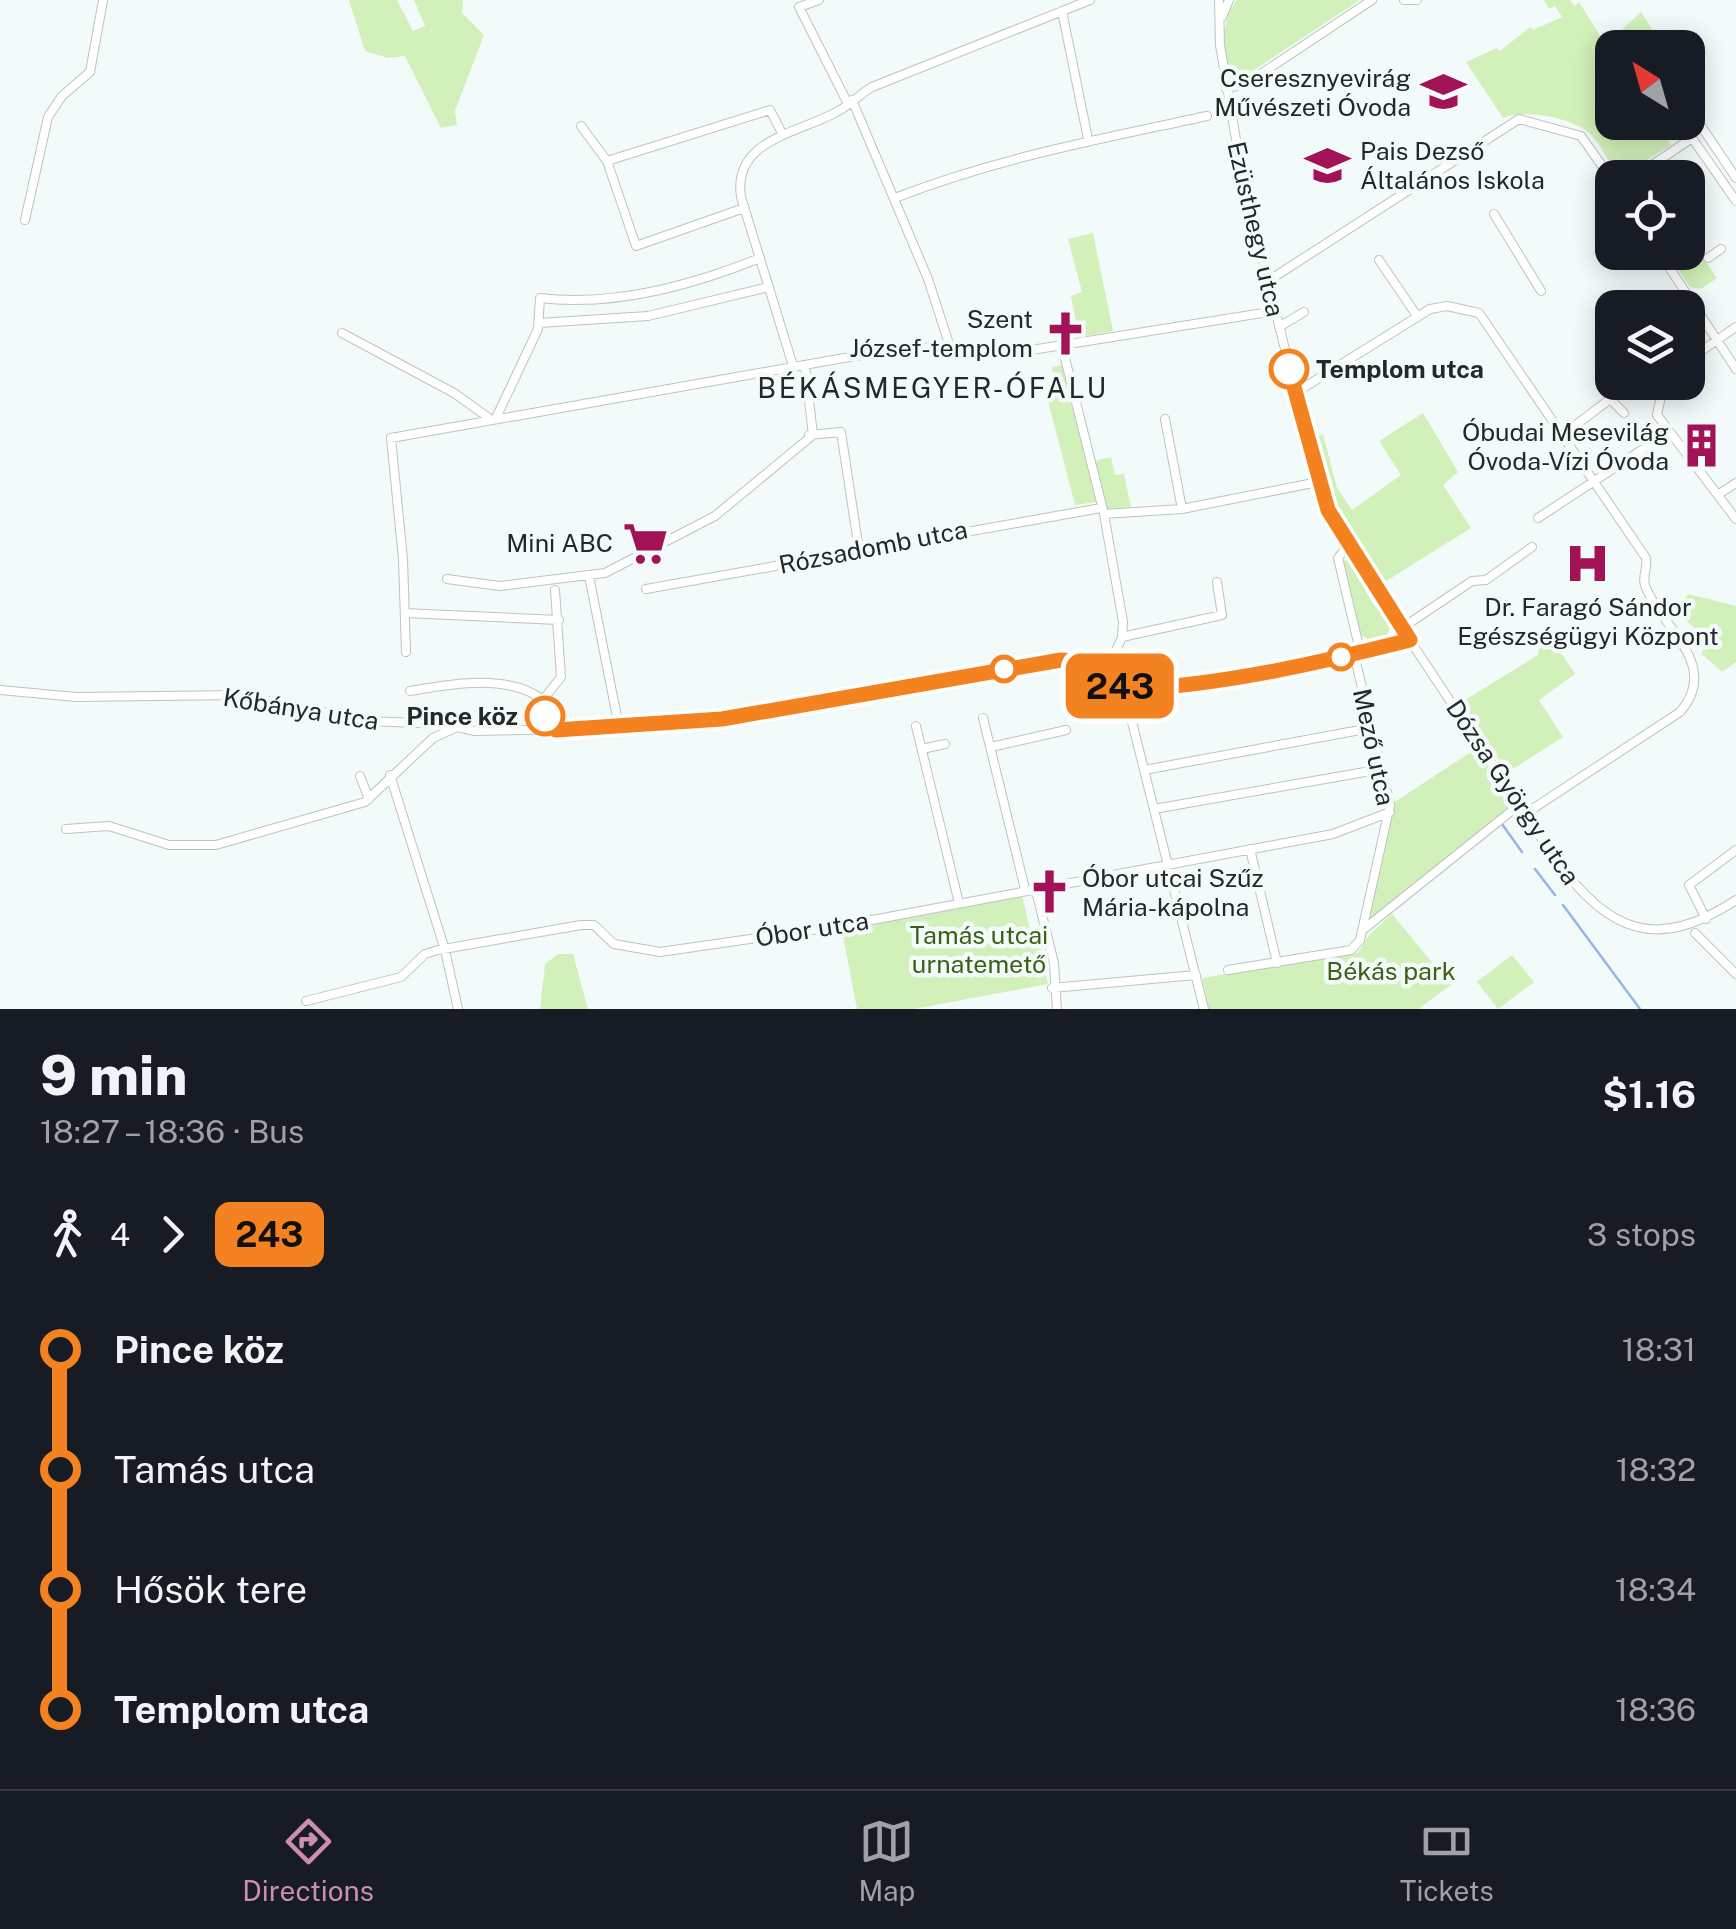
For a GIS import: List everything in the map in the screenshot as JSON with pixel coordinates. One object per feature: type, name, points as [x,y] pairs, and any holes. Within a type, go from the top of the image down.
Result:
[{"type":"street","points":[[25,220],[48,117],[62,96],[90,72],[103,0]]},
{"type":"street","points":[[820,0],[799,7],[895,198],[951,350]]},
{"type":"street","points":[[793,366],[744,208],[739,185],[744,168],[763,145],[847,104],[872,87],[1090,0]]},
{"type":"street","name":"Ezüsthegy utca","points":[[1219,0],[1226,89],[1318,482],[1348,546],[1410,640]]},
{"type":"street","name":"Ezüsthegy utca","points":[[1220,21],[1229,0]]},
{"type":"street","points":[[1226,89],[1247,83],[1372,0]]},
{"type":"street","points":[[1404,0],[1417,0]]},
{"type":"street","points":[[1062,11],[1088,139]]},
{"type":"street","points":[[608,162],[770,110],[783,135]]},
{"type":"street","points":[[895,198],[974,169],[1088,139],[1207,116]]},
{"type":"street","points":[[1268,281],[1516,120],[1581,136],[1598,160]]},
{"type":"street","points":[[581,126],[608,162],[636,246],[744,208]]},
{"type":"street","points":[[1705,132],[1736,178]]},
{"type":"street","points":[[1660,160],[1689,140]]},
{"type":"street","points":[[1693,140],[1736,202]]},
{"type":"street","points":[[1725,161],[1736,154]]},
{"type":"street","points":[[1494,214],[1541,291]]},
{"type":"street","points":[[1708,258],[1721,249]]},
{"type":"street","points":[[493,418],[540,323],[540,298],[575,301],[626,295],[706,278],[760,258]]},
{"type":"street","points":[[1379,260],[1417,316]]},
{"type":"street","points":[[1671,270],[1736,369]]},
{"type":"street","points":[[540,323],[648,316],[769,287]]},
{"type":"street","points":[[1295,393],[1417,316],[1443,306],[1483,315],[1646,558],[1644,582],[1648,592],[1691,655],[1691,693],[1680,712],[1525,814]]},
{"type":"street","points":[[406,652],[391,438],[912,346],[993,354],[1275,311]]},
{"type":"street","points":[[1279,327],[1304,312]]},
{"type":"street","points":[[1705,346],[1736,327]]},
{"type":"street","points":[[342,333],[493,418]]},
{"type":"street","points":[[1062,346],[1102,511],[1122,637],[1106,674]]},
{"type":"street","points":[[805,365],[811,435]]},
{"type":"street","points":[[1564,434],[1610,398],[1624,414]]},
{"type":"street","points":[[1660,400],[1656,415],[1693,468],[1705,474],[1736,518]]},
{"type":"street","points":[[1166,418],[1182,509]]},
{"type":"street","points":[[447,579],[500,586],[605,573],[715,516],[811,435],[841,432],[860,550]]},
{"type":"street","points":[[1538,518],[1669,432]]},
{"type":"street","name":"Rózsadomb utca","points":[[646,589],[1102,511],[1182,509],[1318,482]]},
{"type":"street","points":[[1719,494],[1736,482]]},
{"type":"street","name":"Ezüsthegy utca","points":[[1348,546],[1338,558],[1357,652]]},
{"type":"street","points":[[1402,628],[1472,582],[1486,580],[1532,547]]},
{"type":"street","points":[[590,576],[619,727]]},
{"type":"street","points":[[1122,637],[1222,615],[1216,582]]},
{"type":"street","points":[[555,590],[560,620],[560,677],[543,700],[545,716],[556,730]]},
{"type":"street","points":[[405,613],[560,620]]},
{"type":"street","points":[[1204,1009],[1124,690],[1239,679],[1410,640]]},
{"type":"street","name":"Dózsa György utca","points":[[1410,640],[1572,882],[1604,911],[1651,932],[1694,929]]},
{"type":"street","name":"Mező utca","points":[[1357,652],[1390,812],[1364,929]]},
{"type":"street","name":"Kőbánya utca","points":[[0,690],[54,697],[237,695],[367,721],[556,730],[722,719],[1061,660],[1088,661],[1124,690]]},
{"type":"street","points":[[410,691],[457,682],[514,688],[543,700]]},
{"type":"street","points":[[984,718],[1054,963],[1052,988],[1057,1009]]},
{"type":"street","points":[[916,726],[960,904]]},
{"type":"street","points":[[66,830],[109,826],[166,844],[206,846],[369,798],[433,738],[455,728]]},
{"type":"street","points":[[1144,770],[1371,728]]},
{"type":"street","points":[[991,747],[1066,730]]},
{"type":"street","points":[[922,749],[945,744]]},
{"type":"street","points":[[1154,809],[1382,769]]},
{"type":"street","points":[[390,775],[445,950],[458,1009]]},
{"type":"street","points":[[360,776],[369,798]]},
{"type":"street","points":[[1228,970],[1350,950],[1364,929],[1519,805]]},
{"type":"street","name":"Óbor utca","points":[[306,1002],[401,977],[425,954],[588,924],[614,944],[660,952],[960,904],[1347,831],[1390,812]]},
{"type":"street","points":[[1250,849],[1277,963]]},
{"type":"street","points":[[1706,919],[1688,890],[1692,880],[1736,850]]},
{"type":"street","points":[[1736,900],[1694,929],[1736,974]]},
{"type":"street","points":[[1052,988],[1196,975]]},
{"type":"green space","points":[[349,0],[397,0],[413,31],[425,26],[414,0],[463,0],[462,13],[484,35],[455,111],[457,125],[441,128],[405,56],[388,58],[365,51]]},
{"type":"green space","points":[[1237,0],[1360,0],[1236,82],[1228,64],[1225,29]]},
{"type":"green space","points":[[1544,0],[1570,0],[1575,6],[1579,2],[1597,30],[1595,139],[1580,127],[1558,119],[1534,115],[1503,118],[1466,62],[1497,48],[1500,51],[1530,27],[1533,30],[1562,17],[1555,6],[1549,9]]},
{"type":"green space","points":[[1641,12],[1652,30],[1622,30]]},
{"type":"green space","points":[[1596,140],[1668,140],[1671,145],[1646,160],[1609,160]]},
{"type":"green space","points":[[1093,233],[1113,331],[1079,337],[1071,296],[1082,292],[1068,239]]},
{"type":"green space","points":[[1705,261],[1717,278],[1701,289],[1690,287],[1679,270],[1705,270]]},
{"type":"green space","points":[[1062,365],[1096,502],[1075,505],[1046,393],[1056,390],[1052,367]]},
{"type":"green space","points":[[1423,413],[1458,472],[1443,485],[1471,528],[1383,583],[1333,497],[1315,439],[1323,434],[1337,488],[1352,510],[1401,475],[1379,441]]},
{"type":"green space","points":[[1111,457],[1115,475],[1124,474],[1131,507],[1106,509],[1094,461]]},
{"type":"green space","points":[[1347,559],[1374,605],[1392,622],[1386,638],[1371,641],[1359,634],[1341,562]]},
{"type":"green space","points":[[1688,594],[1736,606],[1736,662],[1722,672],[1702,654],[1706,639],[1676,611]]},
{"type":"green space","points":[[1550,636],[1575,674],[1539,700],[1563,737],[1508,772],[1460,703],[1538,655],[1541,641]]},
{"type":"green space","points":[[1477,748],[1519,805],[1364,929],[1390,805]]},
{"type":"green space","name":"Tamás utcai urnatemető","points":[[1022,894],[1033,945],[1040,944],[1048,984],[914,1009],[857,1009],[842,931]]},
{"type":"green space","name":"Békás park","points":[[1392,914],[1451,985],[1418,1009],[1209,1009],[1202,978],[1358,953],[1369,935]]},
{"type":"green space","points":[[558,954],[573,954],[588,1009],[540,1009],[545,964]]},
{"type":"green space","points":[[1512,955],[1534,982],[1498,1009],[1477,982]]},
{"type":"waterway","points":[[1502,824],[1522,852]]},
{"type":"waterway","points":[[1535,869],[1555,895]]},
{"type":"waterway","points":[[1563,905],[1640,1009]]},
{"type":"bus line","name":"243","points":[[545,716],[556,730],[686,724],[1079,659],[1102,670],[1124,690],[1152,689],[1314,666],[1410,640],[1328,510],[1289,369]]},
{"type":"place","name":"Cseresznyevirág Művészeti Óvoda","points":[[1444,92]]},
{"type":"place","name":"Pais Dezső Általános Iskola","points":[[1327,165]]},
{"type":"place","name":"Szent József-templom","points":[[1066,333]]},
{"type":"place","name":"Templom utca","points":[[1289,369]]},
{"type":"place","name":"Óbudai Mesevilág Óvoda-Vízi Óvoda","points":[[1702,446]]},
{"type":"place","name":"Mini ABC","points":[[646,543]]},
{"type":"place","name":"Dr. Faragó Sándor Egészségügyi Központ","points":[[1588,563]]},
{"type":"place","name":"Pince köz","points":[[545,716]]},
{"type":"place","name":"Óbor utcai Szűz Mária-kápolna","points":[[1049,892]]},
{"type":"district","name":"BÉKÁSMEGYER-ÓFALU","points":[[933,388]]}]
